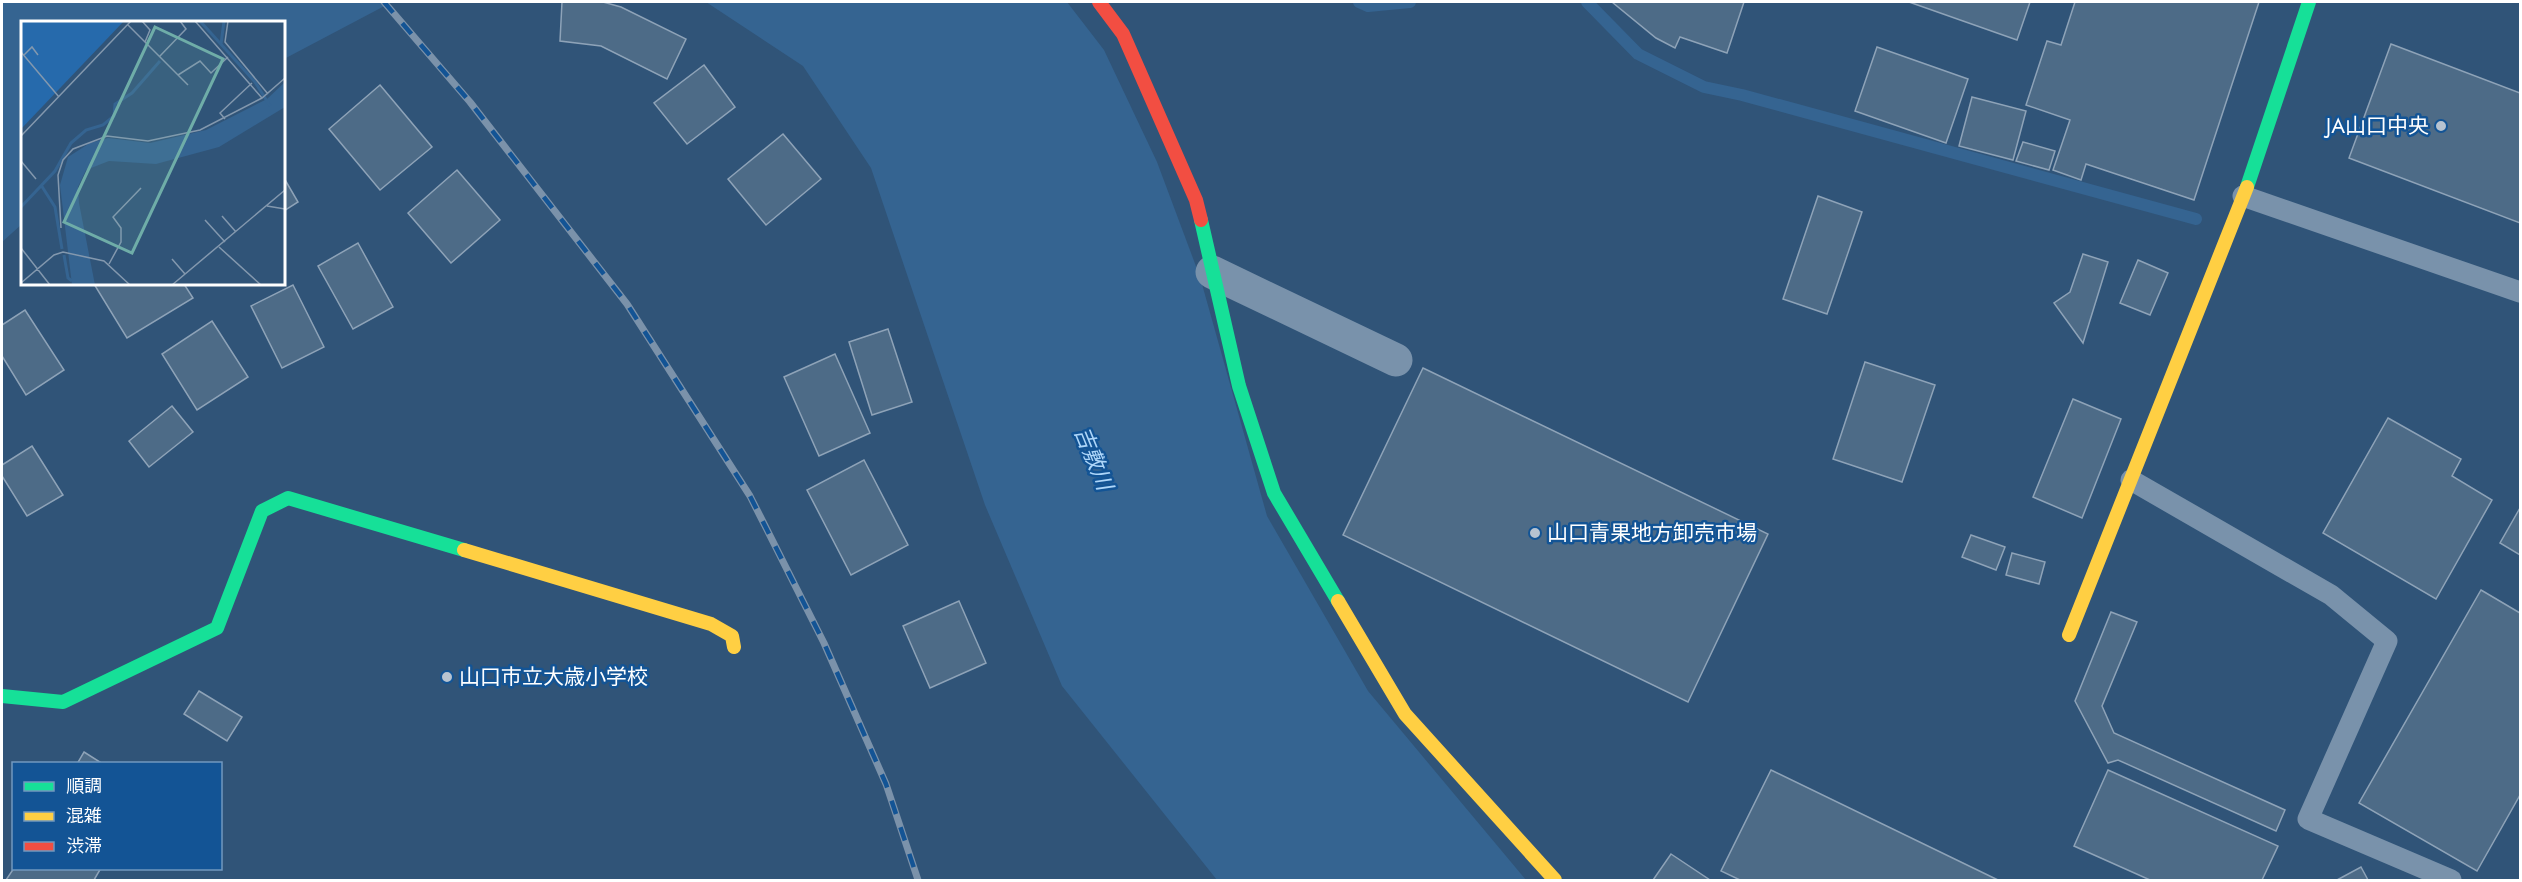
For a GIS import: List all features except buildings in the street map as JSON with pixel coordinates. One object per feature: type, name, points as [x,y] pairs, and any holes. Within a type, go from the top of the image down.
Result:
[{"type":"street","points":[[1099,2],[1123,34],[1196,200],[1239,387],[1275,493],[1405,714],[1555,880]]},
{"type":"street","points":[[2069,634],[2244,196],[2309,2]]},
{"type":"street","points":[[1212,272],[1396,360]]},
{"type":"street","points":[[2,696],[63,702],[217,628],[262,511],[288,498],[711,624],[732,636],[734,647]]},
{"type":"lane","points":[[2244,196],[2520,292]]},
{"type":"lane","points":[[2131,480],[2331,595],[2387,641],[2308,819],[2451,880]]},
{"type":"water","points":[[2,2],[392,2],[285,58],[285,21],[21,21],[21,225],[2,242]]},
{"type":"water","name":"吉敷川","points":[[706,2],[1067,2],[1104,50],[1157,162],[1200,277],[1267,516],[1368,691],[1526,880],[1217,880],[1062,686],[985,505],[871,168],[803,66]]},
{"type":"waterway","points":[[1359,2],[1368,6],[1410,2]]},
{"type":"waterway","points":[[1587,2],[1638,54],[1704,87],[1742,95],[2196,219]]},
{"type":"railway","points":[[384,2],[470,102],[627,304],[750,496],[824,643],[886,784],[918,880]]},
{"type":"traffic: fast","points":[[2247,187],[2309,2]]},
{"type":"traffic: fast","points":[[1201,220],[1239,386],[1274,493],[1338,601]]},
{"type":"traffic: fast","points":[[2,696],[63,702],[217,628],[262,511],[288,498],[464,550]]},
{"type":"traffic: slow","points":[[2069,635],[2247,187]]},
{"type":"traffic: slow","points":[[464,550],[711,624],[732,636],[734,647]]},
{"type":"traffic: slow","points":[[1338,601],[1405,714],[1555,880]]},
{"type":"traffic: jam","points":[[1099,2],[1123,34],[1196,200],[1201,220]]},
{"type":"place","name":"JA山口中央","points":[[2441,126]]},
{"type":"place","name":"山口青果地方卸売市場","points":[[1535,533]]},
{"type":"place","name":"山口市立大歳小学校","points":[[447,677]]}]
